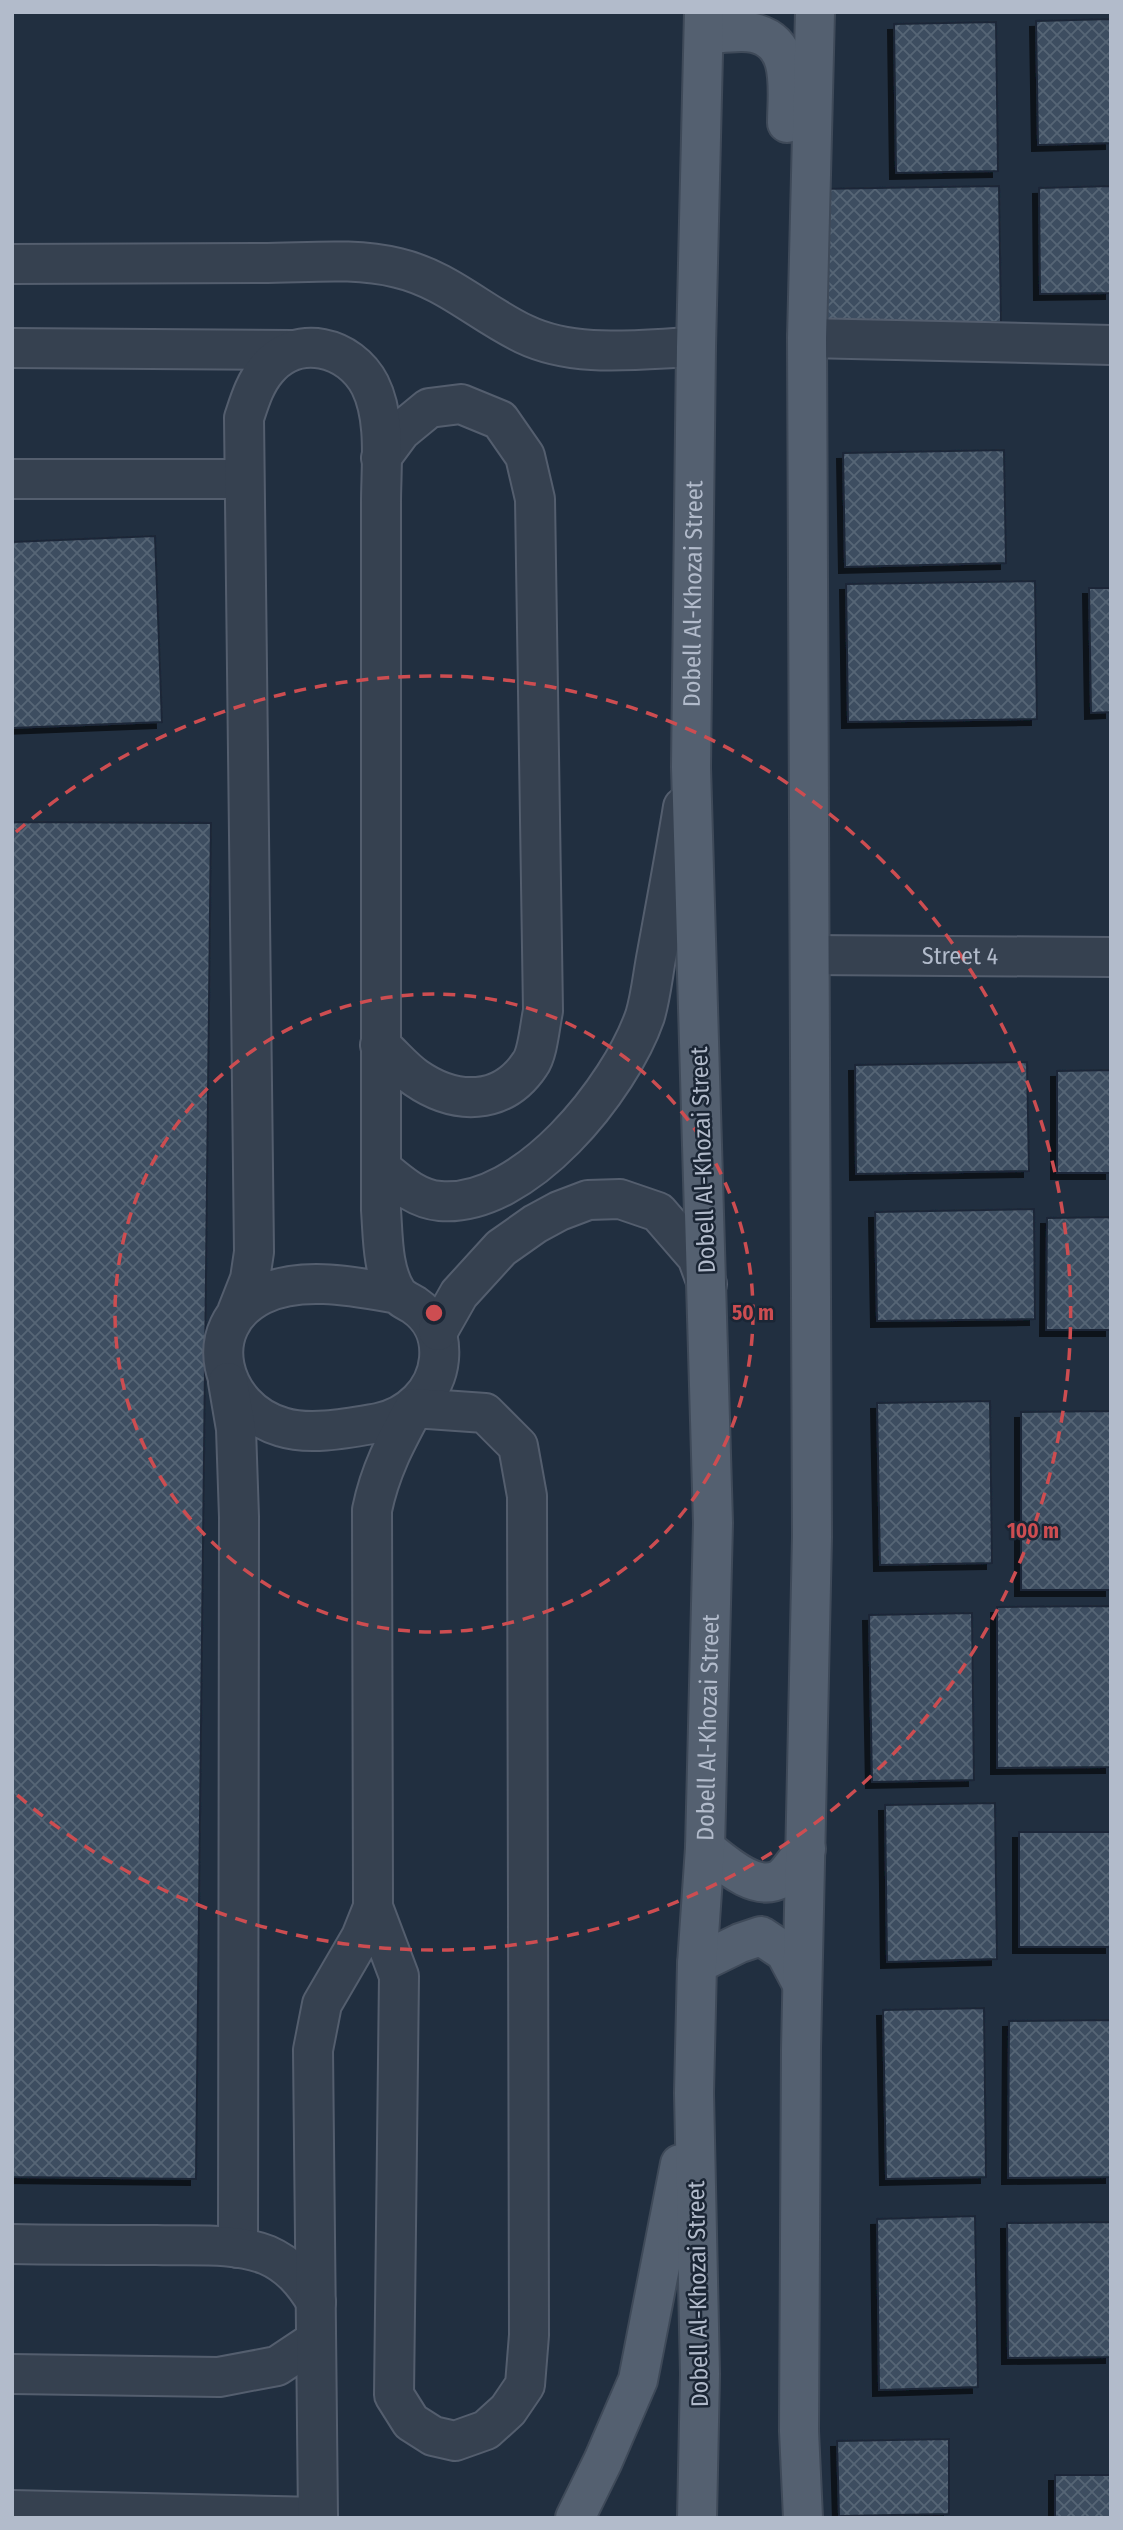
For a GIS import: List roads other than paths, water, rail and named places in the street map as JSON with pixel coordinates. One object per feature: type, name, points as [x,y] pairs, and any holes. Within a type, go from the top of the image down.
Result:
[{"type":"main road","points":[[803,2518],[799,2431],[802,1984],[812,1537],[807,338],[816,12]]},
{"type":"main road","points":[[704,24],[754,33],[768,39],[780,50],[786,65],[787,211],[791,236],[808,283]]},
{"type":"main road","name":"Dobell Al-Khozai Street","points":[[697,2518],[700,2374],[694,2093],[697,1964],[705,1849],[713,1523],[691,767],[696,347],[704,24]]},
{"type":"main road","points":[[705,1849],[734,1871],[760,1882],[780,1879],[806,1849]]},
{"type":"main road","points":[[697,1964],[761,1936],[785,1952],[802,1984]]},
{"type":"main road","points":[[575,2518],[638,2380],[694,2093]]},
{"type":"street","points":[[12,264],[298,263],[349,260],[399,268],[446,286],[524,334],[564,347],[605,351],[696,347]]},
{"type":"street","points":[[807,338],[1111,345]]},
{"type":"street","points":[[12,348],[292,350],[313,347],[332,352],[351,362],[369,384],[379,412],[381,458],[381,1168],[384,1251],[389,1274],[398,1294]]},
{"type":"street","points":[[238,2248],[239,1517],[236,1429],[223,1361],[225,1337],[250,1279],[254,1252],[244,418],[254,389],[268,368],[292,350]]},
{"type":"street","points":[[380,1045],[416,1077],[445,1093],[479,1099],[508,1087],[532,1062],[543,1011],[535,499],[525,456],[500,420],[461,404],[429,408],[401,431],[381,458]]},
{"type":"street","points":[[12,479],[243,479]]},
{"type":"street","points":[[381,1168],[411,1192],[438,1201],[466,1200],[502,1187],[544,1158],[592,1110],[627,1058],[645,1014],[691,767]]},
{"type":"street","name":"Street 4","points":[[810,955],[1111,957]]},
{"type":"street","points":[[228,1382],[237,1398],[254,1413],[283,1427],[321,1431],[352,1428],[386,1422],[414,1408],[485,1413],[517,1446],[527,1496],[529,2335],[525,2385],[508,2410],[486,2430],[455,2441],[433,2436],[411,2422],[394,2395],[400,1976],[373,1907],[372,1510],[378,1480],[414,1408],[430,1387],[439,1360],[438,1331],[459,1294],[501,1248],[536,1223],[588,1200],[620,1199],[658,1212],[696,1257],[707,1284]]},
{"type":"street","points":[[237,1312],[263,1294],[298,1285],[346,1285],[398,1294],[422,1310],[438,1331]]},
{"type":"street","points":[[12,2510],[318,2517],[313,2050],[322,2004],[361,1937],[373,1907]]},
{"type":"street","points":[[12,2244],[238,2248],[268,2256],[289,2267],[316,2302]]},
{"type":"street","points":[[12,2374],[219,2377],[277,2366],[316,2340]]}]
